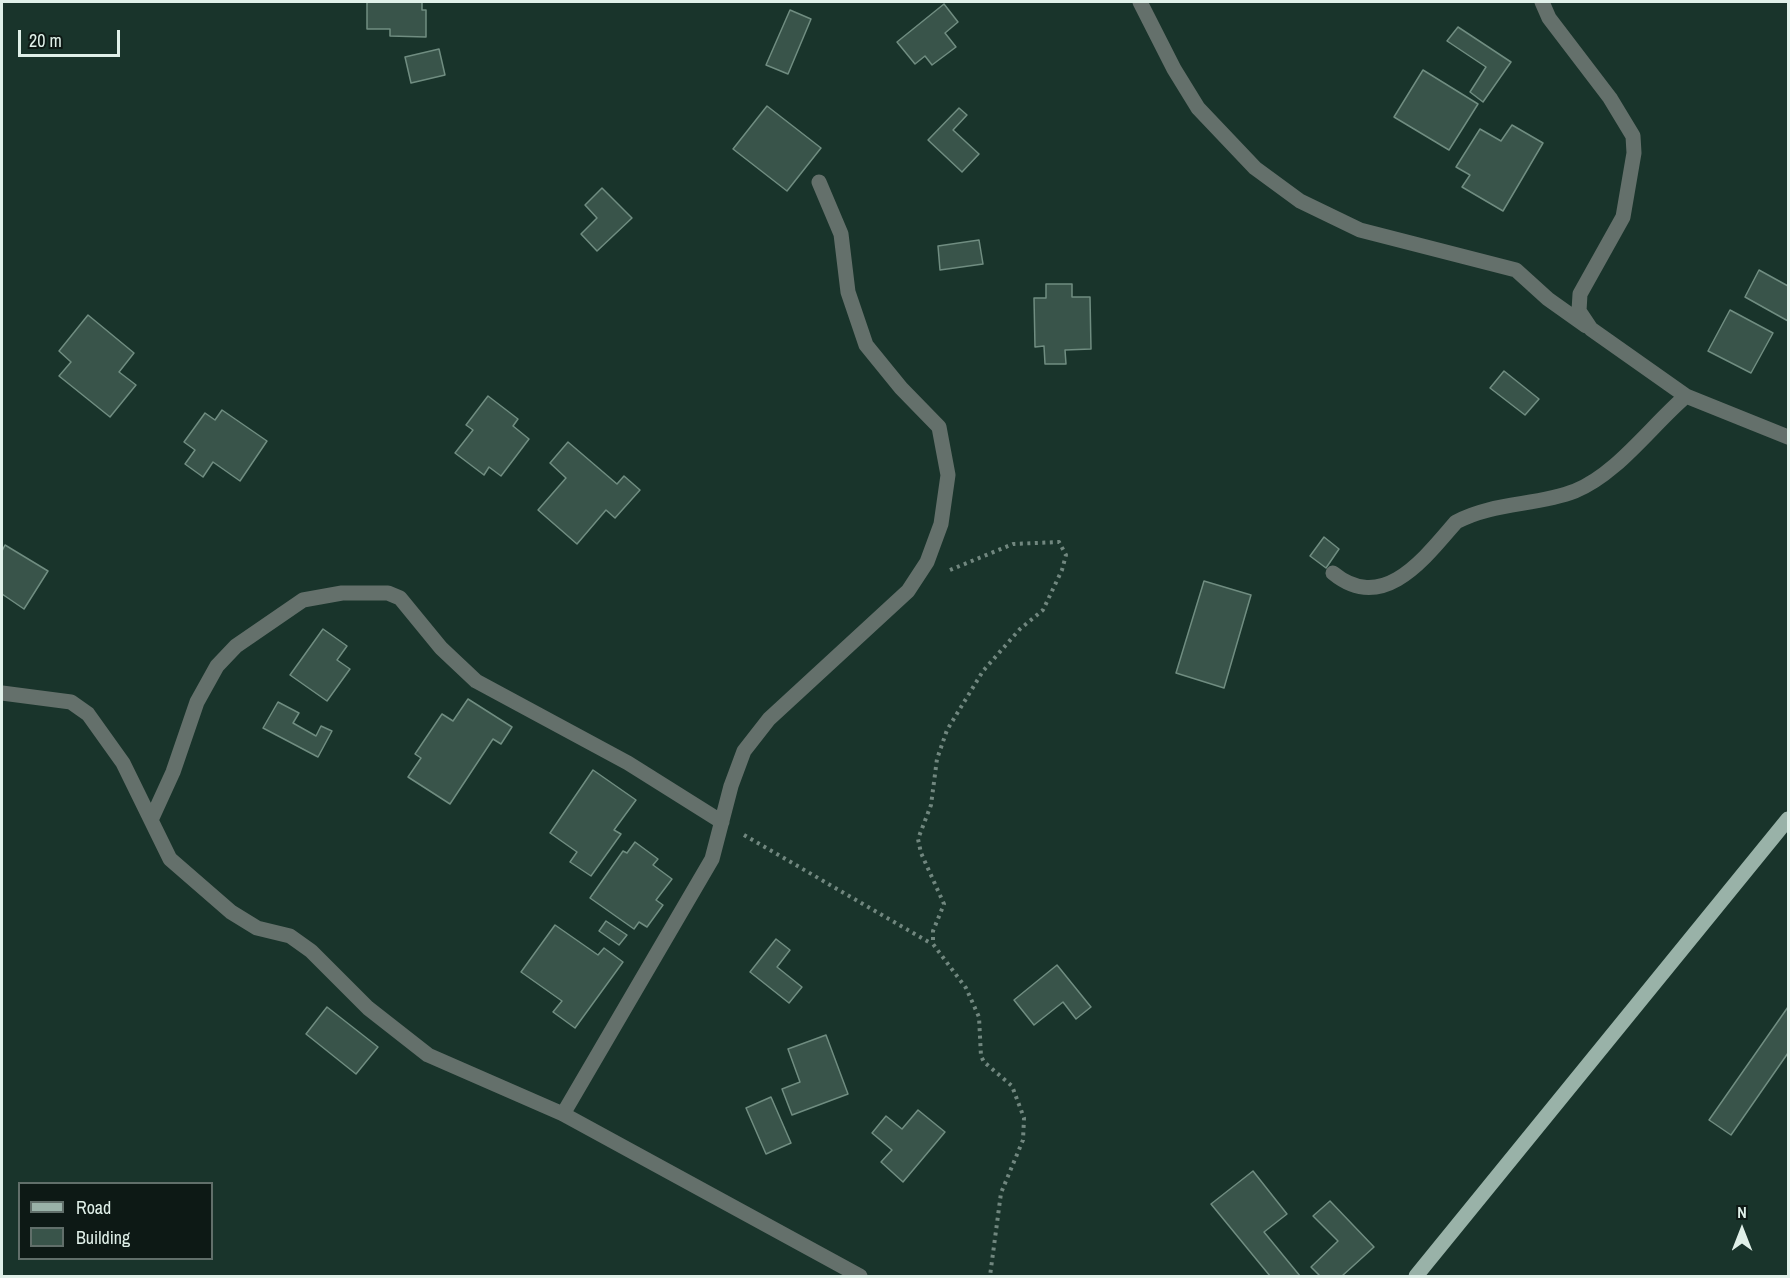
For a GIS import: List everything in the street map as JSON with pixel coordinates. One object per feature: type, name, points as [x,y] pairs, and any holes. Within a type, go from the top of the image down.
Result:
[{"type":"main road","points":[[1416,1276],[1788,819]]},
{"type":"street","points":[[1140,2],[1174,69],[1198,108],[1255,168],[1300,201],[1360,230],[1516,270],[1548,299],[1686,396],[1788,437]]},
{"type":"street","points":[[1542,2],[1549,18],[1610,98],[1633,136],[1634,153],[1623,217],[1580,294],[1579,311],[1591,329]]},
{"type":"street","points":[[563,1114],[712,860],[731,786],[744,751],[769,719],[908,591],[927,562],[941,524],[948,475],[939,427],[901,388],[866,345],[848,292],[841,234],[819,182]]},
{"type":"street","points":[[1333,573],[1347,585],[1373,590],[1388,585],[1409,571],[1456,522],[1465,517],[1495,508],[1552,498],[1577,490],[1607,470],[1686,396]]},
{"type":"street","points":[[152,818],[173,772],[197,702],[217,666],[236,646],[303,600],[353,593],[388,593],[400,598],[441,648],[476,681],[628,763],[722,822]]},
{"type":"street","points":[[2,693],[71,702],[88,714],[123,763],[152,818],[170,860],[231,912],[257,928],[290,936],[311,951],[368,1008],[428,1055],[563,1114],[860,1276]]},
{"type":"path","points":[[933,944],[933,931],[944,904],[921,853],[918,839],[931,805],[936,759],[947,730],[983,671],[1020,629],[1043,610],[1062,570],[1065,555],[1059,543],[1012,544],[948,571]]},
{"type":"path","points":[[722,822],[933,944],[966,988],[979,1017],[981,1056],[1012,1086],[1024,1118],[1023,1140],[1001,1193],[990,1276]]},
{"type":"building","points":[[367,2],[422,2],[422,10],[426,10],[426,37],[390,36],[390,29],[367,29]]},
{"type":"building","points":[[944,4],[958,22],[945,33],[956,47],[932,65],[925,56],[915,64],[897,42]]},
{"type":"building","points":[[790,10],[811,19],[788,74],[766,65]]},
{"type":"building","points":[[1458,27],[1511,62],[1483,102],[1470,92],[1486,67],[1447,41]]},
{"type":"building","points":[[439,49],[445,75],[411,83],[405,57]]},
{"type":"building","points":[[1423,70],[1478,104],[1449,150],[1394,117]]},
{"type":"building","points":[[767,106],[821,148],[787,191],[733,149]]},
{"type":"building","points":[[959,108],[967,115],[953,130],[979,154],[962,172],[928,140]]},
{"type":"building","points":[[1512,125],[1543,143],[1503,211],[1462,187],[1470,175],[1456,167],[1480,129],[1501,141]]},
{"type":"building","points":[[602,188],[632,218],[597,251],[581,234],[597,218],[585,205]]},
{"type":"building","points":[[979,240],[983,264],[940,270],[938,246]]},
{"type":"building","points":[[1759,270],[1788,286],[1788,321],[1745,297]]},
{"type":"building","points":[[1046,284],[1072,284],[1072,297],[1090,297],[1091,349],[1065,350],[1066,364],[1045,364],[1044,346],[1035,347],[1034,298],[1046,298]]},
{"type":"building","points":[[1730,310],[1773,333],[1751,373],[1708,351]]},
{"type":"building","points":[[88,315],[134,353],[119,372],[136,385],[110,417],[59,376],[71,362],[59,351]]},
{"type":"building","points":[[1504,371],[1539,399],[1525,415],[1490,388]]},
{"type":"building","points":[[488,396],[518,419],[513,426],[529,439],[501,476],[489,467],[484,475],[455,453],[473,430],[466,425]]},
{"type":"building","points":[[222,410],[267,441],[240,481],[213,462],[203,477],[185,464],[195,450],[184,442],[205,413],[215,420]]},
{"type":"building","points":[[568,442],[617,484],[624,476],[640,490],[615,518],[606,510],[577,544],[538,510],[566,478],[550,463]]},
{"type":"building","points":[[1324,537],[1339,549],[1326,568],[1310,556]]},
{"type":"building","points":[[5,545],[48,571],[24,609],[2,594],[2,551]]},
{"type":"building","points":[[1204,581],[1251,595],[1224,688],[1176,673]]},
{"type":"building","points":[[323,629],[347,646],[337,660],[350,669],[327,701],[290,675]]},
{"type":"building","points":[[468,699],[512,727],[501,744],[493,739],[450,804],[408,777],[421,758],[415,754],[442,714],[453,721]]},
{"type":"building","points":[[278,702],[299,713],[293,723],[316,736],[321,726],[332,731],[318,757],[263,728]]},
{"type":"building","points":[[593,770],[636,800],[614,830],[621,834],[591,876],[570,862],[577,852],[550,833]]},
{"type":"building","points":[[635,842],[658,859],[653,865],[672,879],[656,900],[663,905],[647,927],[639,922],[634,929],[590,898],[623,851],[627,853]]},
{"type":"building","points":[[606,921],[627,935],[619,945],[599,931]]},
{"type":"building","points":[[555,925],[598,955],[604,948],[623,962],[575,1028],[553,1012],[562,1001],[521,972]]},
{"type":"building","points":[[776,939],[790,950],[777,967],[802,987],[789,1003],[750,972]]},
{"type":"building","points":[[1057,965],[1091,1007],[1076,1019],[1063,1002],[1034,1025],[1014,1000]]},
{"type":"building","points":[[327,1007],[378,1047],[356,1074],[306,1034]]},
{"type":"building","points":[[1788,1007],[1788,1053],[1731,1135],[1709,1120]]},
{"type":"building","points":[[826,1035],[848,1094],[792,1115],[782,1089],[800,1082],[788,1049]]},
{"type":"building","points":[[771,1097],[791,1143],[766,1154],[746,1108]]},
{"type":"building","points":[[918,1110],[945,1132],[903,1182],[881,1162],[892,1150],[872,1133],[886,1116],[902,1129]]},
{"type":"building","points":[[1253,1171],[1287,1214],[1264,1232],[1300,1276],[1270,1276],[1211,1204]]},
{"type":"building","points":[[1330,1201],[1374,1247],[1342,1276],[1320,1276],[1311,1267],[1338,1241],[1313,1216]]}]
